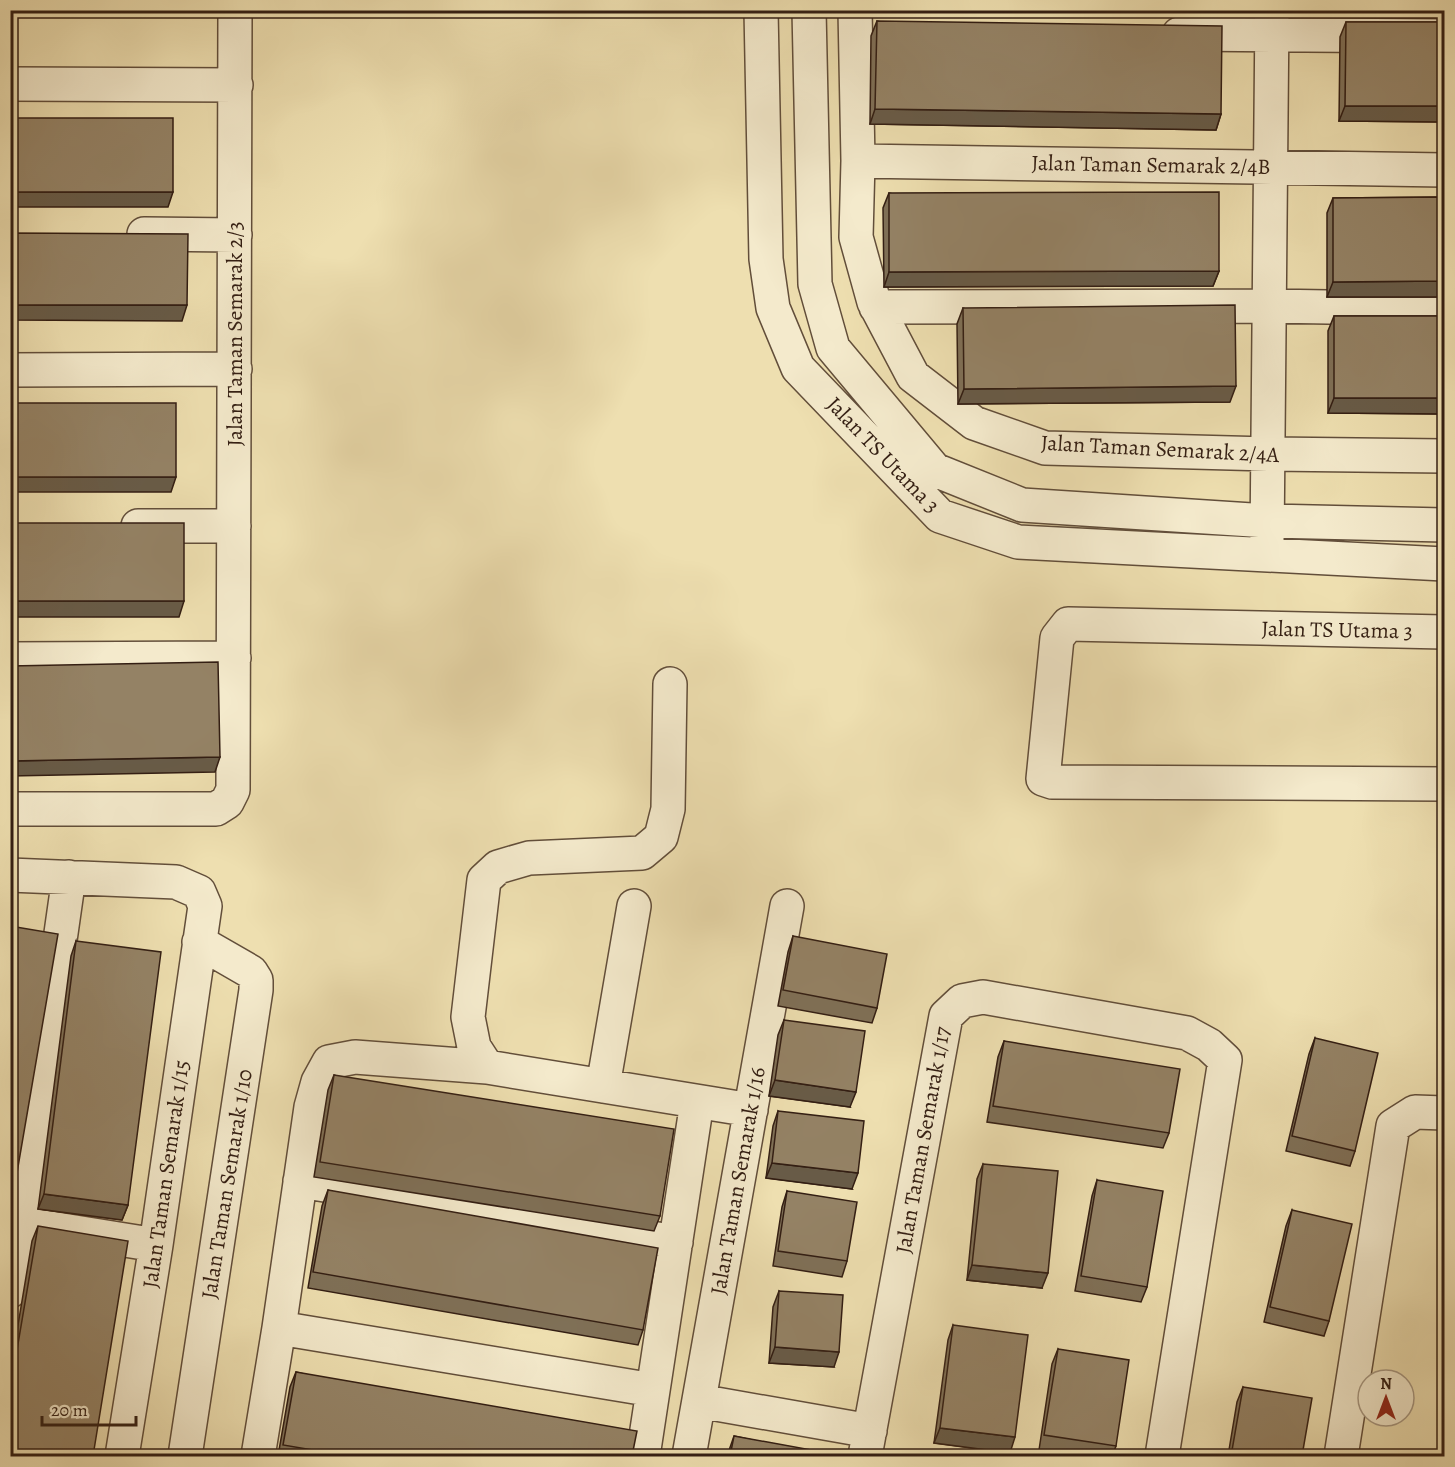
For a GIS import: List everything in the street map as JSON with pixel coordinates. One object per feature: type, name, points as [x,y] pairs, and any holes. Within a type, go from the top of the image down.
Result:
[{"type":"street","name":"Jalan Taman Semarak 2/3","points":[[10,809],[216,809],[227,802],[233,790],[235,10]]},
{"type":"street","name":"Jalan TS Utama 3","points":[[760,10],[766,259],[773,308],[798,368],[940,516],[1018,542],[1444,564]]},
{"type":"street","name":"Jalan TS Utama 3","points":[[809,10],[815,284],[833,348],[935,470],[1022,505],[1267,521],[1444,525]]},
{"type":"street","points":[[1267,556],[1271,22]]},
{"type":"street","points":[[1153,34],[1271,22],[1444,36]]},
{"type":"street","name":"Jalan Taman Semarak 2/4A","points":[[864,26],[856,237],[876,307],[913,376],[974,423],[1045,448],[1444,456]]},
{"type":"street","points":[[10,84],[236,85]]},
{"type":"street","name":"Jalan Taman Semarak 2/4B","points":[[858,160],[1444,170]]},
{"type":"street","points":[[117,234],[235,235]]},
{"type":"street","points":[[876,307],[1269,306],[1444,309]]},
{"type":"street","points":[[10,370],[235,369]]},
{"type":"street","points":[[105,526],[234,526]]},
{"type":"street","name":"Jalan TS Utama 3","points":[[1444,632],[1068,624],[1057,638],[1043,779],[1052,782],[1444,784]]},
{"type":"street","points":[[10,659],[234,658]]},
{"type":"street","points":[[487,1067],[474,1047],[468,1017],[484,880],[498,867],[529,858],[642,853],[661,837],[668,809],[670,684]]},
{"type":"street","points":[[10,875],[69,877],[15,1223],[10,1291]]},
{"type":"street","name":"Jalan Taman Semarak 1/15","points":[[69,877],[176,882],[199,892],[205,906],[156,1245],[122,1456]]},
{"type":"street","points":[[603,1086],[634,906]]},
{"type":"street","name":"Jalan Taman Semarak 1/16","points":[[689,1456],[787,906]]},
{"type":"street","name":"Jalan Taman Semarak 1/10","points":[[185,1456],[256,990],[256,980],[251,972],[199,942]]},
{"type":"street","name":"Jalan Taman Semarak 1/17","points":[[867,1444],[946,1016],[962,1001],[983,997],[1187,1033],[1209,1045],[1225,1060],[1162,1456]]},
{"type":"street","points":[[258,1456],[311,1107],[318,1082],[329,1062],[355,1057],[487,1067],[751,1110]]},
{"type":"street","points":[[642,1456],[697,1102]]},
{"type":"street","points":[[1341,1456],[1393,1126],[1414,1112],[1444,1113]]},
{"type":"street","points":[[300,1181],[676,1242]]},
{"type":"street","points":[[15,1223],[156,1245]]},
{"type":"street","points":[[279,1328],[653,1390]]},
{"type":"street","points":[[699,1401],[867,1444]]},
{"type":"building","points":[[877,21],[1222,26],[1221,114],[875,109]]},
{"type":"building","points":[[1346,22],[1444,22],[1444,106],[1345,106]]},
{"type":"building","points":[[10,118],[173,118],[173,192],[10,192]]},
{"type":"building","points":[[1219,192],[1219,271],[889,272],[889,193]]},
{"type":"building","points":[[1444,197],[1444,281],[1333,282],[1333,198]]},
{"type":"building","points":[[10,233],[188,234],[187,305],[10,305]]},
{"type":"building","points":[[1235,305],[1236,386],[964,389],[963,308]]},
{"type":"building","points":[[1334,316],[1444,316],[1444,398],[1334,398]]},
{"type":"building","points":[[10,403],[176,403],[176,477],[10,477]]},
{"type":"building","points":[[10,523],[184,523],[184,601],[10,601]]},
{"type":"building","points":[[218,662],[220,757],[10,761],[10,666]]},
{"type":"building","points":[[10,926],[58,934],[13,1196],[10,1196]]},
{"type":"building","points":[[793,936],[887,954],[877,1008],[783,990]]},
{"type":"building","points":[[76,941],[161,952],[128,1205],[44,1194]]},
{"type":"building","points":[[784,1020],[865,1031],[856,1092],[775,1080]]},
{"type":"building","points":[[1315,1038],[1378,1053],[1355,1151],[1292,1136]]},
{"type":"building","points":[[1004,1041],[1180,1069],[1169,1133],[993,1106]]},
{"type":"building","points":[[334,1075],[674,1129],[660,1216],[320,1162]]},
{"type":"building","points":[[778,1111],[864,1121],[858,1173],[772,1163]]},
{"type":"building","points":[[983,1164],[1058,1171],[1048,1273],[972,1265]]},
{"type":"building","points":[[1097,1180],[1163,1191],[1147,1287],[1081,1276]]},
{"type":"building","points":[[328,1190],[658,1248],[643,1330],[313,1272]]},
{"type":"building","points":[[787,1191],[857,1202],[847,1261],[778,1251]]},
{"type":"building","points":[[1292,1210],[1352,1224],[1329,1321],[1270,1307]]},
{"type":"building","points":[[38,1226],[128,1241],[93,1456],[10,1456],[10,1391]]},
{"type":"building","points":[[779,1291],[843,1295],[839,1352],[775,1347]]},
{"type":"building","points":[[953,1325],[1028,1335],[1015,1437],[940,1428]]},
{"type":"building","points":[[1058,1349],[1129,1360],[1116,1446],[1044,1435]]},
{"type":"building","points":[[296,1372],[637,1431],[632,1456],[348,1456],[283,1445]]},
{"type":"building","points":[[1243,1387],[1312,1398],[1302,1456],[1231,1456]]},
{"type":"building","points":[[734,1436],[828,1453],[827,1456],[730,1456]]}]
